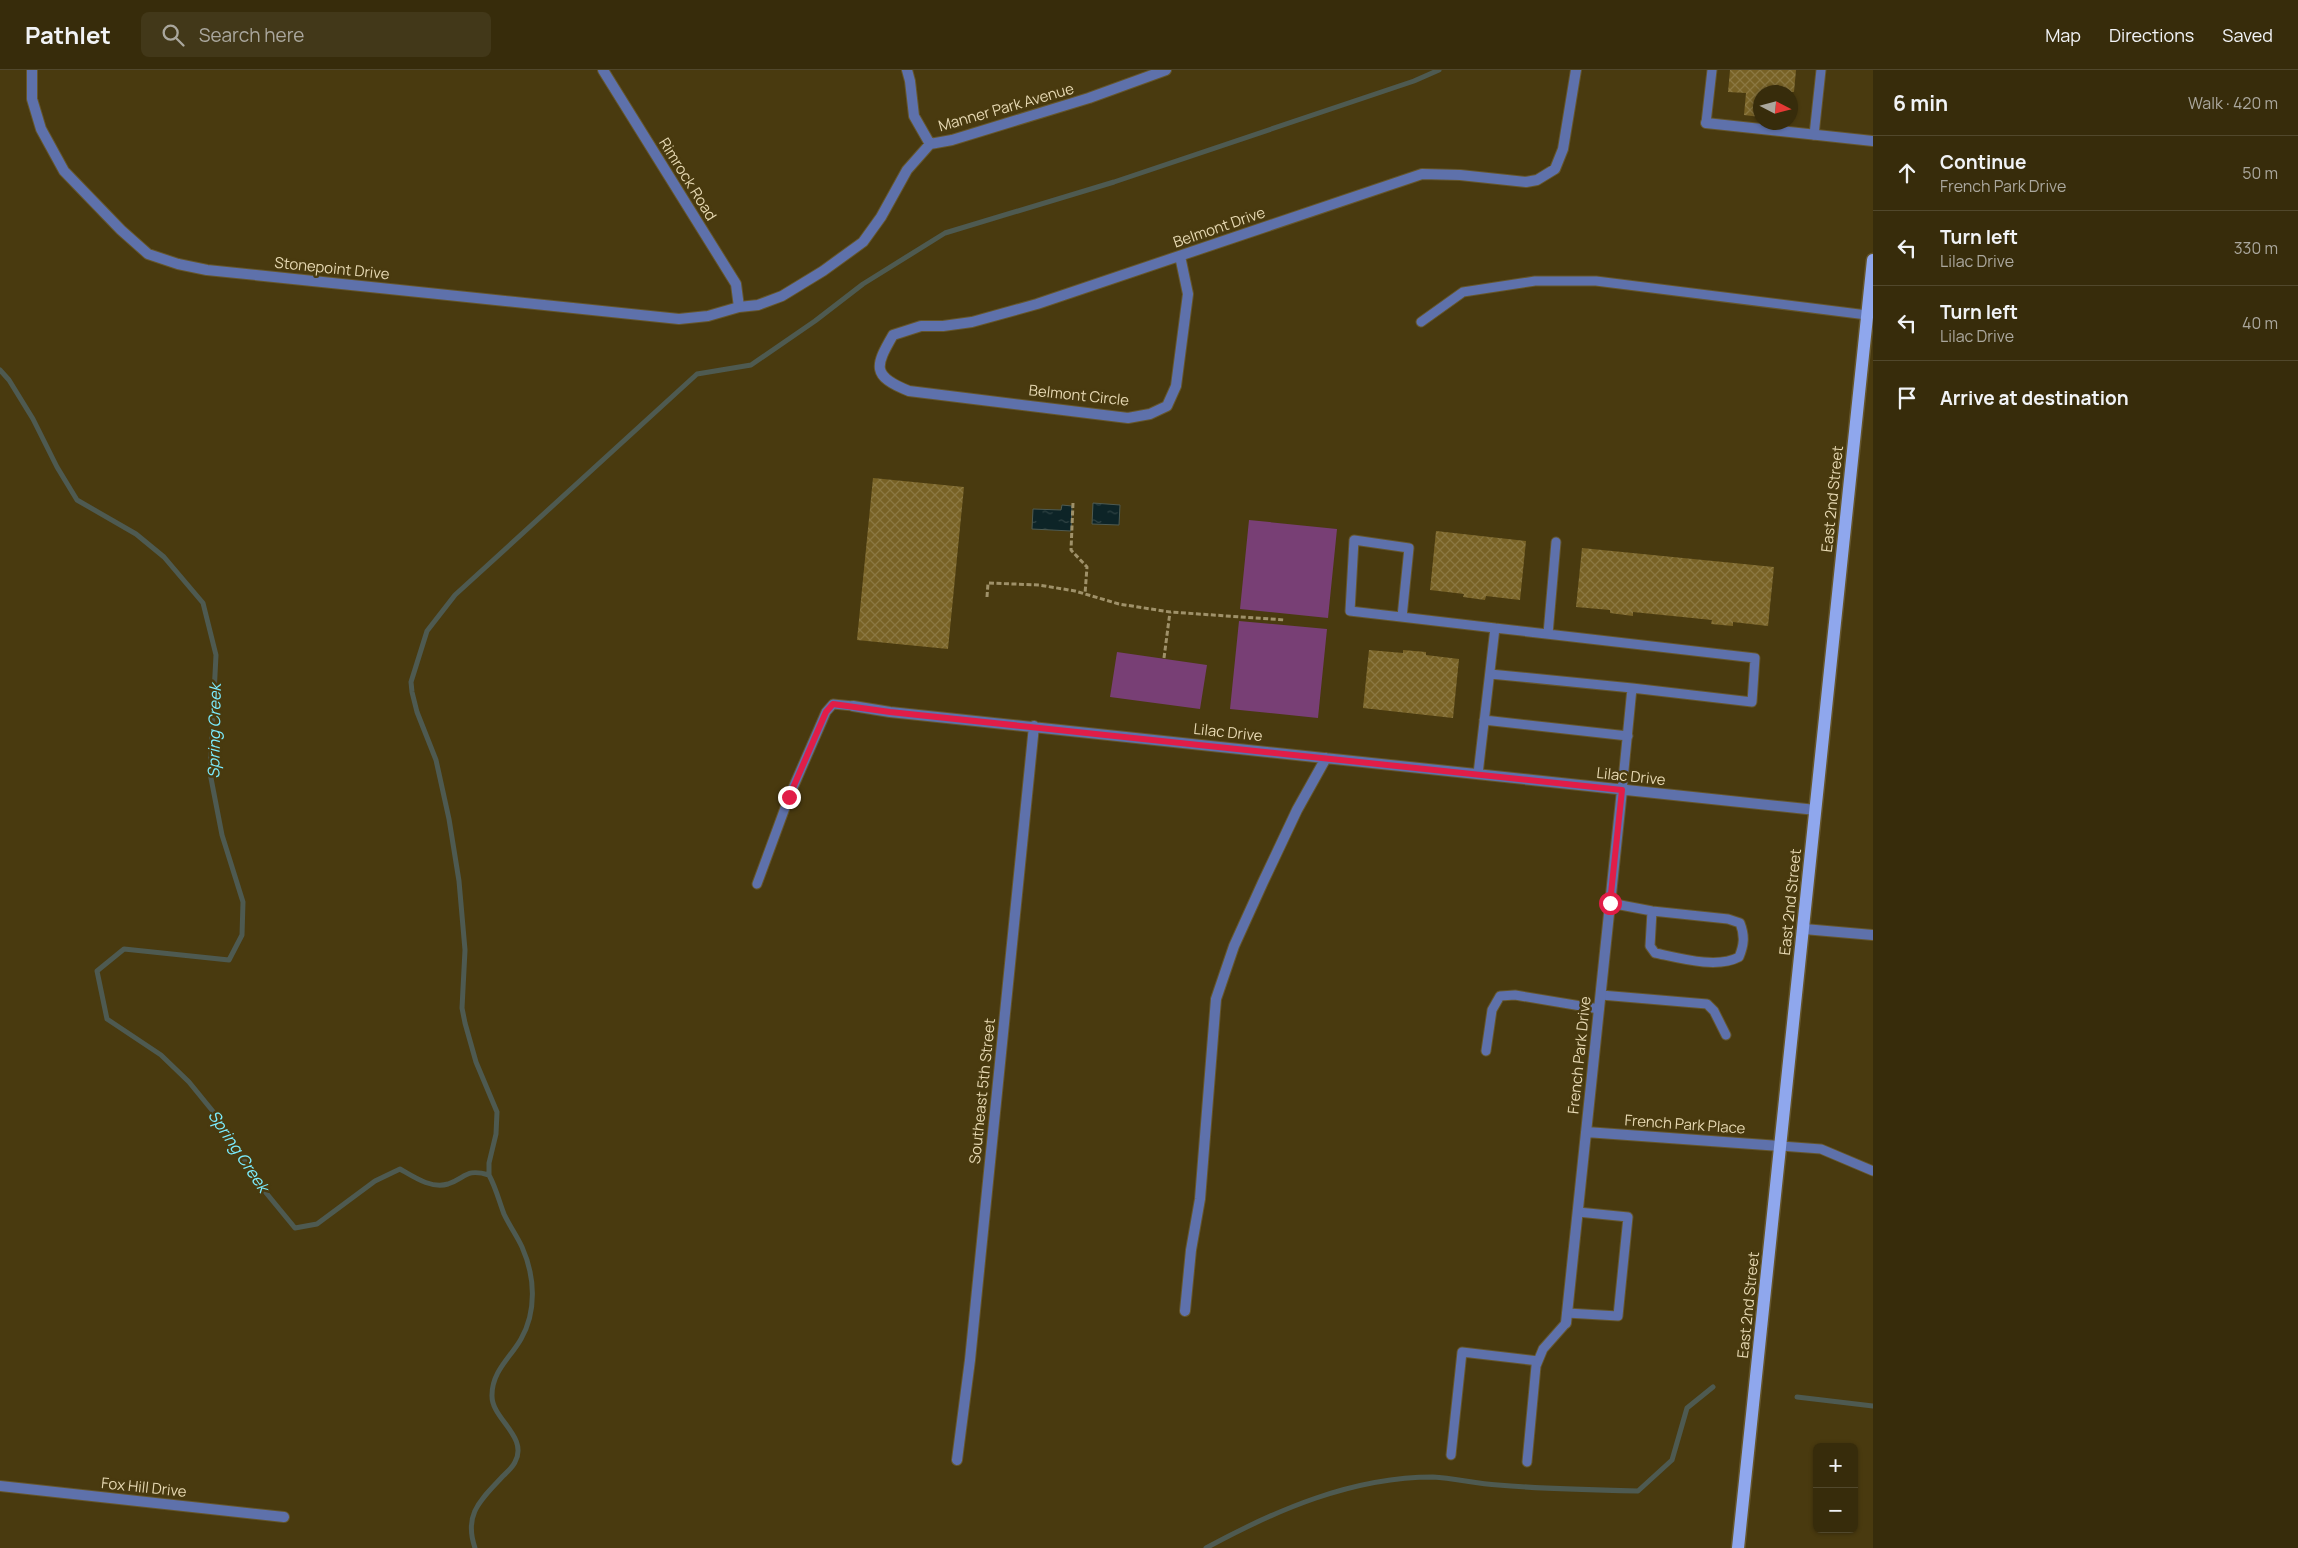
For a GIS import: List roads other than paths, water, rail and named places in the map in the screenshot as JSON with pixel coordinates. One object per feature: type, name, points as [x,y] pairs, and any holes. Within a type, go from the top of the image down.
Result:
[{"type":"main road","name":"East 2nd Street","points":[[1738,1548],[1873,260]]},
{"type":"street","name":"Stonepoint Drive","points":[[32,70],[32,99],[40,129],[64,171],[121,230],[148,254],[178,264],[207,270],[680,319],[708,316],[739,307]]},
{"type":"street","name":"Rimrock Road","points":[[603,70],[736,284],[739,307]]},
{"type":"street","points":[[907,70],[914,116],[930,144]]},
{"type":"street","name":"Manner Park Avenue","points":[[739,307],[758,305],[782,296],[823,271],[863,242],[881,217],[907,170],[930,144],[952,140],[1089,98],[1166,70]]},
{"type":"street","name":"Belmont Drive","points":[[893,335],[921,326],[943,326],[972,322],[1037,304],[1422,174],[1460,175],[1526,182],[1537,180],[1555,169],[1563,149],[1576,70]]},
{"type":"street","points":[[1706,123],[1873,141]]},
{"type":"street","name":"Belmont Circle","points":[[893,335],[880,357],[880,372],[889,383],[909,391],[1128,418],[1150,414],[1166,406],[1176,386],[1188,294],[1180,256]]},
{"type":"street","name":"Lilac Drive","points":[[853,706],[890,712],[1816,810]]},
{"type":"street","name":"Southeast 5th Street","points":[[958,1460],[970,1360],[1034,726]]},
{"type":"street","points":[[1185,1311],[1191,1250],[1200,1199],[1216,998],[1234,946],[1297,810],[1326,758]]},
{"type":"street","name":"French Park Drive","points":[[1566,1318],[1622,790]]},
{"type":"street","points":[[1804,929],[1873,935]]},
{"type":"street","name":"French Park Place","points":[[1586,1132],[1781,1146]]},
{"type":"street","name":"Fox Hill Drive","points":[[0,1486],[284,1517]]},
{"type":"lane","points":[[1706,123],[1712,70]]},
{"type":"lane","points":[[1814,134],[1820,70]]},
{"type":"lane","points":[[1421,322],[1463,292],[1535,281],[1596,281],[1867,316]]},
{"type":"lane","points":[[1402,617],[1409,548],[1354,540],[1350,611],[1755,658],[1752,702],[1490,674]]},
{"type":"lane","points":[[1548,634],[1556,542]]},
{"type":"lane","points":[[1478,774],[1495,628]]},
{"type":"lane","points":[[1622,790],[1632,688]]},
{"type":"lane","name":"Lilac Drive","points":[[757,884],[789,797],[826,712],[833,704],[853,706]]},
{"type":"lane","points":[[1484,720],[1628,736]]},
{"type":"lane","points":[[1610,903],[1652,911],[1728,918],[1740,924],[1743,931],[1744,944],[1739,957],[1732,961],[1711,962],[1655,953],[1650,946],[1652,911]]},
{"type":"lane","points":[[1486,1051],[1492,1010],[1500,996],[1515,995],[1599,1009]]},
{"type":"lane","points":[[1601,995],[1707,1004],[1714,1011],[1726,1035]]},
{"type":"lane","points":[[1781,1146],[1821,1149],[1873,1171]]},
{"type":"lane","points":[[1527,1462],[1538,1360],[1543,1349],[1566,1318],[1618,1316],[1628,1217],[1578,1212]]},
{"type":"lane","points":[[1451,1455],[1462,1352],[1538,1360]]},
{"type":"water","points":[[1093,503],[1120,505],[1119,525],[1092,524]]},
{"type":"water","points":[[1062,505],[1072,506],[1071,531],[1032,529],[1033,509],[1061,510]]},
{"type":"waterway","points":[[489,1175],[489,1163],[496,1134],[497,1112],[476,1062],[465,1023],[462,1008],[465,950],[459,881],[449,819],[436,760],[417,712],[411,682],[427,631],[455,595],[697,374],[751,365],[815,321],[863,284],[945,233],[1114,182],[1414,81],[1439,70]]},
{"type":"waterway","name":"Spring Creek","points":[[0,370],[9,380],[33,419],[57,467],[77,500],[136,534],[164,557],[203,603],[216,655],[210,773],[222,835],[243,902],[242,935],[229,960],[124,949],[97,971],[107,1019],[161,1055],[189,1082],[224,1125],[258,1183],[295,1228],[317,1224],[375,1181],[400,1169],[429,1184],[435,1185],[454,1182],[470,1173],[481,1173],[489,1175],[504,1214],[522,1247],[532,1281],[530,1317],[521,1339],[495,1379],[492,1395],[493,1404],[497,1412],[514,1436],[518,1453],[513,1466],[488,1492],[473,1516],[471,1525],[475,1548]]},
{"type":"waterway","points":[[1206,1548],[1260,1521],[1315,1498],[1344,1489],[1403,1478],[1433,1477],[1515,1486],[1638,1491],[1672,1460],[1687,1408],[1713,1387]]},
{"type":"waterway","points":[[1797,1397],[1873,1406]]}]
